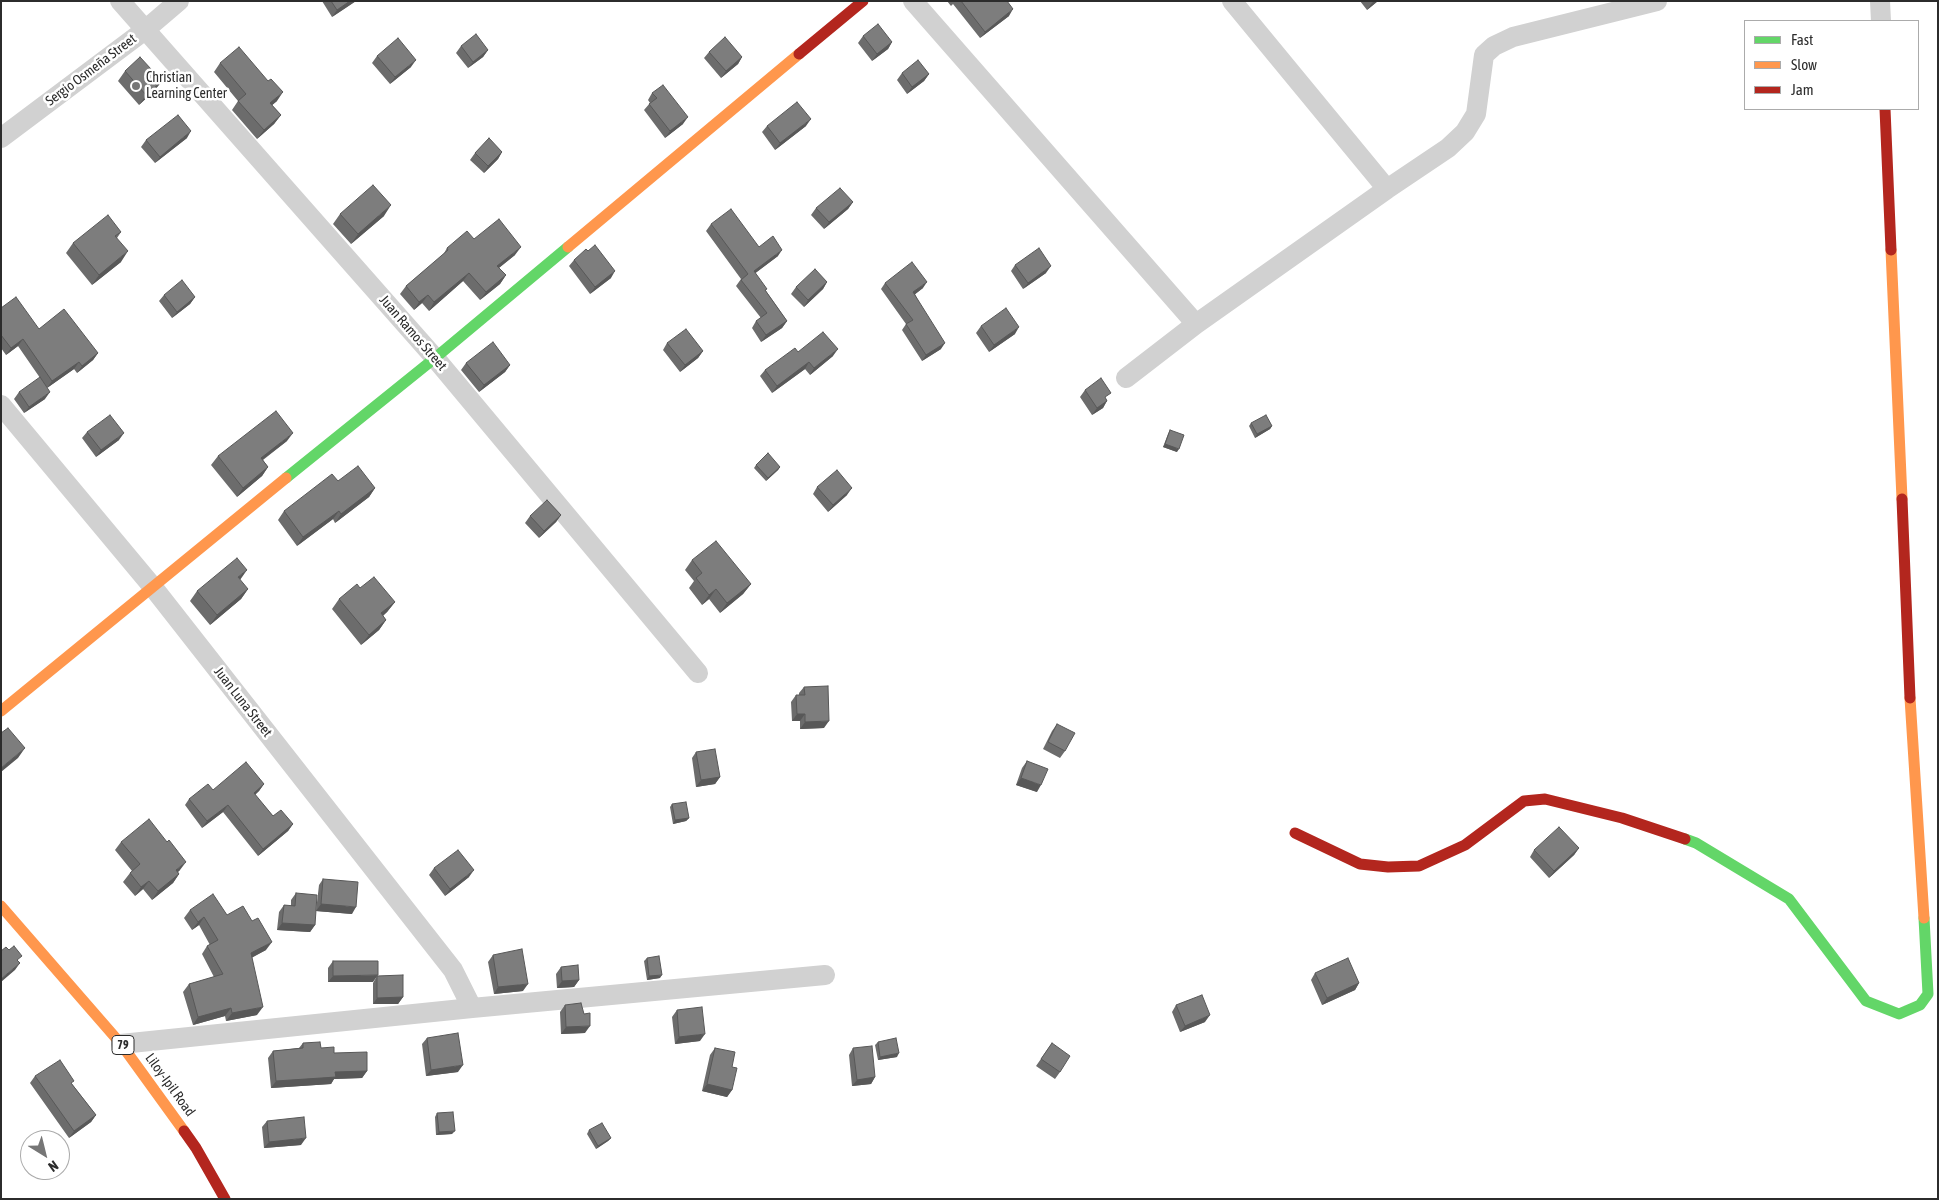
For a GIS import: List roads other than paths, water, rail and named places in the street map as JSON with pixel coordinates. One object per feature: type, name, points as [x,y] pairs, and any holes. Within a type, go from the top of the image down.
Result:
[{"type":"main road","points":[[1,711],[152,586],[435,358],[863,1]]},
{"type":"main road","points":[[1295,833],[1360,864],[1388,867],[1419,866],[1465,845],[1524,801],[1545,799],[1622,818],[1696,843],[1789,900],[1866,1001],[1899,1014],[1920,1005],[1928,994],[1910,690],[1885,110]]},
{"type":"main road","name":"Liloy-Ipil Road","points":[[1,906],[121,1044],[196,1148],[225,1199]]},
{"type":"street","name":"Juan Ramos Street","points":[[120,1],[435,358],[698,673]]},
{"type":"street","name":"Sergio Osmeña Street","points":[[1,138],[145,30],[179,1]]},
{"type":"street","points":[[913,1],[1196,324]]},
{"type":"street","points":[[1232,1],[1387,189]]},
{"type":"street","points":[[1126,378],[1196,324],[1448,148],[1465,132],[1476,114],[1484,55],[1494,46],[1513,37],[1657,1]]},
{"type":"street","points":[[1880,1],[1881,20]]},
{"type":"street","name":"Juan Luna Street","points":[[1,406],[152,586],[453,970],[472,1008]]},
{"type":"street","points":[[121,1044],[472,1008],[825,975]]},
{"type":"place","name":"Christian Learning Center","points":[[136,86]]}]
